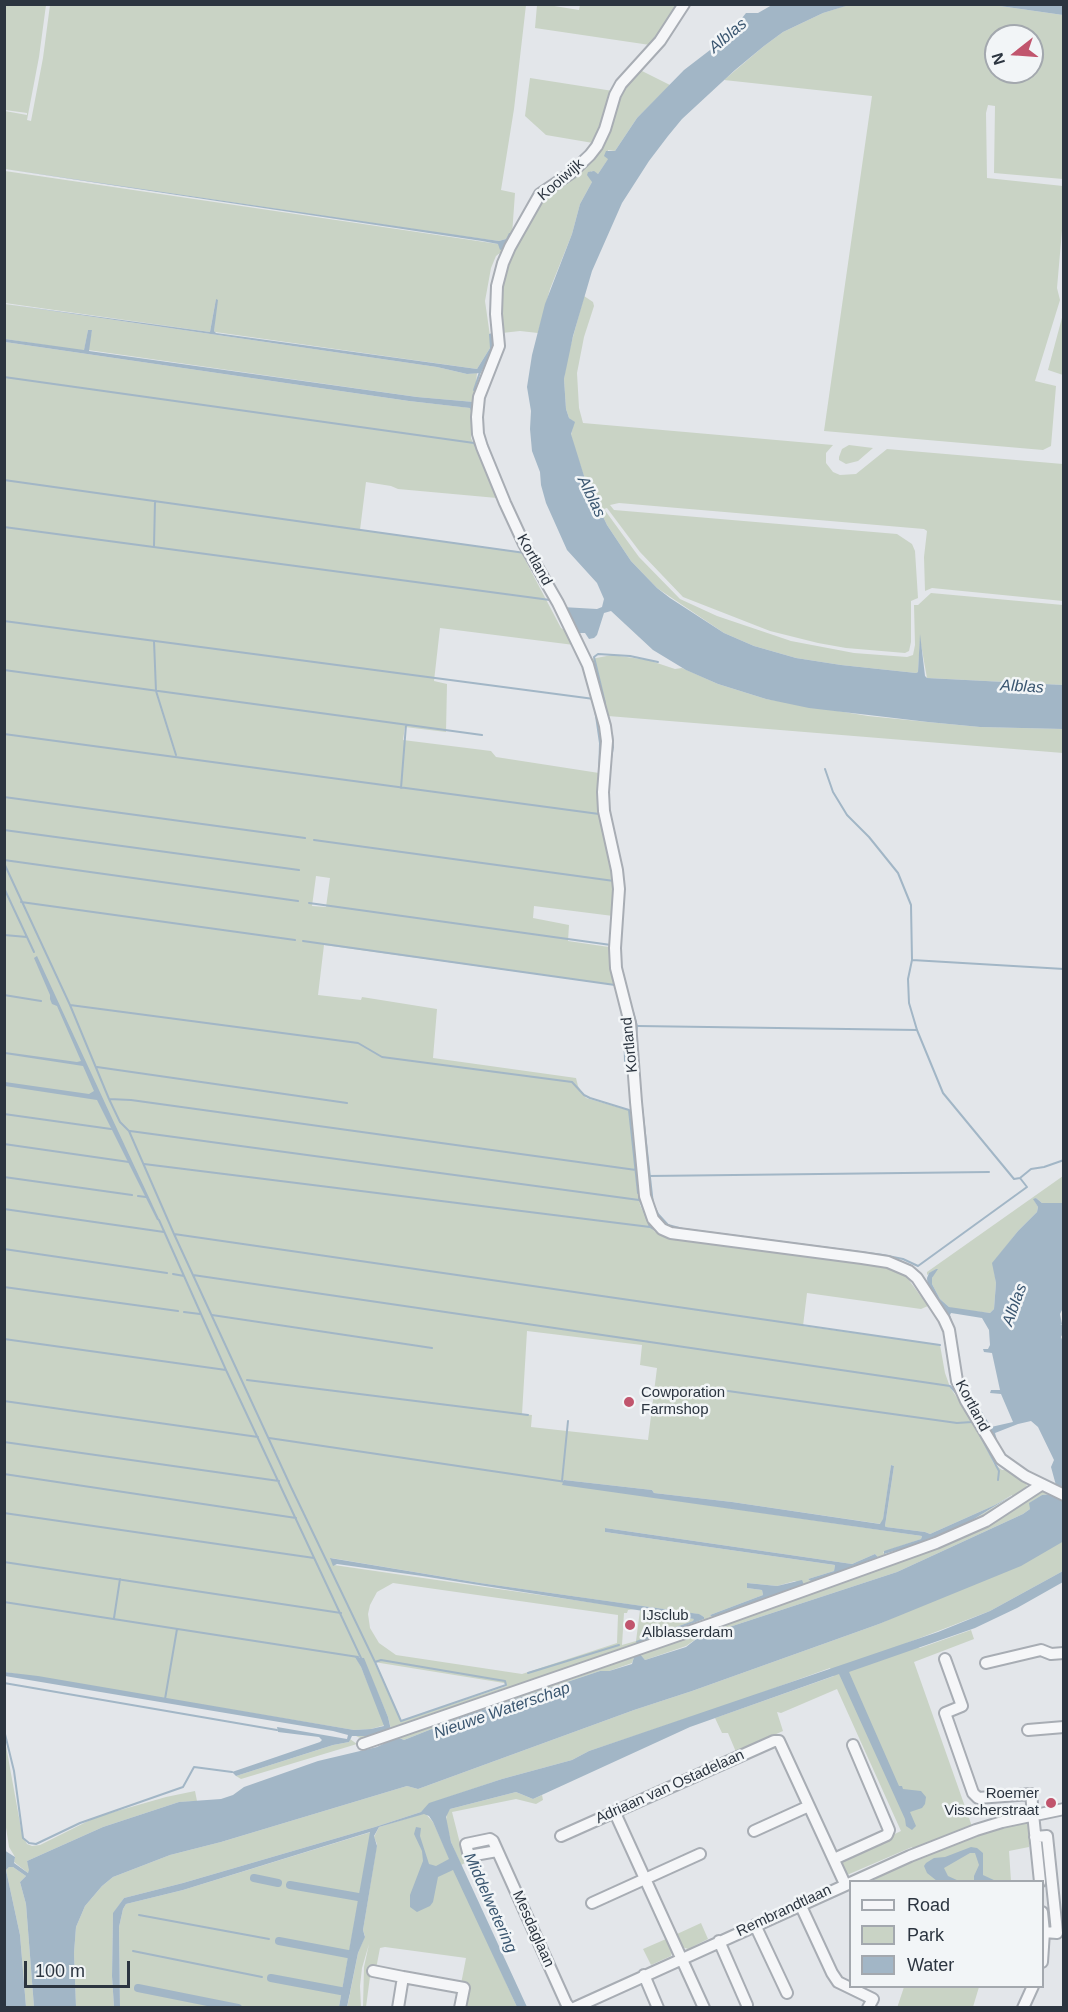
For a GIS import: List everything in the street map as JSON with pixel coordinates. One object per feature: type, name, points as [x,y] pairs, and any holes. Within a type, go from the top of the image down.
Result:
[{"type":"street","name":"Kooiwijk","points":[[486,376],[499,346],[496,302],[499,274],[530,209],[540,194],[571,173],[590,155],[605,129],[615,95],[621,84],[660,40],[684,4]]},
{"type":"street","name":"Kortland","points":[[486,376],[479,397],[477,417],[478,434],[482,447],[524,544],[558,603],[588,665],[605,726],[607,741],[603,792],[604,811],[619,889],[616,968],[630,1023],[641,1162],[649,1211],[662,1229],[670,1233],[871,1259],[888,1262],[909,1271],[917,1278],[944,1319],[949,1330],[957,1382],[1001,1459],[1010,1467],[1064,1495]]},
{"type":"street","points":[[363,1744],[917,1550],[986,1521],[1045,1487]]},
{"type":"street","points":[[986,1663],[1041,1650],[1051,1654],[1064,1653]]},
{"type":"street","points":[[945,1659],[962,1706],[945,1713],[973,1793],[978,1798],[1030,1794],[1040,1880]]},
{"type":"street","points":[[1028,1730],[1064,1727]]},
{"type":"street","name":"Adriaan van Ostadelaan","points":[[561,1836],[774,1741],[779,1741],[809,1806]]},
{"type":"street","points":[[834,1859],[887,1835],[890,1830],[853,1744]]},
{"type":"street","points":[[754,1830],[809,1806],[845,1884]]},
{"type":"street","name":"Rembrandtlaan","points":[[855,1880],[967,1833],[1064,1809]]},
{"type":"street","points":[[615,1813],[704,2007]]},
{"type":"street","points":[[1035,1837],[1047,1836],[1057,1933],[1044,1932]]},
{"type":"street","name":"Mesdaglaan","points":[[497,1851],[566,2003],[572,2007]]},
{"type":"street","points":[[592,1903],[700,1854]]},
{"type":"street","name":"Rembrandtlaan","points":[[572,2007],[849,1882]]},
{"type":"street","points":[[1052,1883],[1064,1882]]},
{"type":"street","points":[[800,1904],[838,1983],[873,1999],[868,2007]]},
{"type":"street","points":[[755,1925],[787,1993]]},
{"type":"street","points":[[719,1941],[747,2005]]},
{"type":"street","points":[[374,1971],[464,1988],[460,2007]]},
{"type":"street","points":[[644,1975],[658,2007]]},
{"type":"street","points":[[398,2007],[403,1977]]},
{"type":"street","points":[[1023,2007],[1032,1988]]},
{"type":"green space","points":[[986,4],[1063,15],[1063,179],[994,173],[995,106],[988,105],[986,113],[987,178],[1063,186],[1063,219],[1057,288],[1060,300],[1035,381],[1056,386],[1051,446],[1043,450],[824,431],[872,96],[724,80],[783,32],[823,13],[848,5]]},
{"type":"green space","points":[[5,5],[46,5],[27,120],[31,121],[50,5],[526,5],[514,109],[501,190],[515,193],[512,235],[505,249],[496,256],[491,268],[485,301],[491,343],[477,369],[215,332],[216,299],[210,332],[5,303],[5,171],[498,244],[506,239],[499,241],[447,234],[5,169],[5,111],[27,115],[27,113],[5,110]]},
{"type":"green space","points":[[537,5],[579,10],[580,5],[680,5],[650,45],[535,28]]},
{"type":"green space","points":[[640,70],[670,85],[637,118],[615,151],[608,150],[609,158],[598,174],[591,171],[592,182],[580,204],[572,234],[550,289],[538,333],[520,331],[502,333],[499,299],[504,271],[533,210],[547,194],[568,182],[582,170],[599,150],[625,86]]},
{"type":"green space","points":[[530,78],[613,91],[593,143],[546,135],[525,116]]},
{"type":"green space","points":[[584,296],[593,302],[594,306],[584,337],[577,373],[579,408],[583,423],[833,445],[826,453],[826,463],[833,472],[840,475],[856,474],[887,449],[1063,464],[1063,601],[932,588],[925,591],[924,557],[927,531],[924,529],[619,503],[610,505],[614,510],[897,534],[912,544],[915,551],[918,598],[911,601],[909,651],[905,653],[846,648],[818,643],[770,631],[683,597],[640,552],[607,508],[604,509],[639,557],[680,599],[717,616],[791,641],[854,653],[907,657],[913,655],[915,645],[914,605],[918,605],[931,593],[1063,605],[1063,685],[927,678],[920,639],[918,672],[916,673],[796,658],[754,646],[724,633],[657,588],[631,561],[607,525],[585,479],[571,435],[574,422],[569,418],[566,409],[564,379]]},
{"type":"green space","points":[[5,304],[437,367],[467,374],[477,373],[474,402],[417,397],[88,350],[92,330],[88,330],[84,351],[5,339]]},
{"type":"green space","points":[[1063,314],[1064,375],[1048,370]]},
{"type":"green space","points":[[5,342],[471,408],[471,438],[497,498],[398,489],[366,482],[360,530],[521,552],[561,628],[568,632],[574,645],[440,628],[434,681],[447,684],[446,732],[405,727],[403,740],[491,751],[496,757],[599,773],[599,800],[615,890],[613,916],[534,906],[533,918],[569,925],[568,941],[609,947],[614,985],[324,945],[318,995],[361,1000],[362,997],[437,1009],[433,1058],[576,1078],[586,1098],[631,1111],[640,1205],[655,1232],[673,1238],[887,1267],[906,1276],[928,1306],[921,1309],[807,1293],[803,1326],[940,1345],[950,1387],[979,1432],[994,1464],[1027,1483],[1026,1490],[967,1527],[711,1623],[708,1616],[710,1623],[364,1740],[356,1736],[368,1736],[391,1729],[363,1658],[356,1657],[385,1725],[354,1730],[5,1672]],"holes":[[[316,876],[330,878],[326,907],[312,906]],[[527,1331],[642,1345],[640,1365],[657,1368],[648,1440],[531,1427],[532,1415],[522,1414]],[[891,1465],[894,1466],[886,1527],[930,1534],[1012,1495],[969,1522],[915,1545],[885,1554],[883,1552],[921,1539],[922,1536],[563,1484],[564,1480],[652,1490],[654,1493],[881,1524]],[[605,1528],[852,1564],[875,1554],[878,1557],[812,1582],[808,1579],[834,1571],[835,1565],[605,1532]],[[331,1558],[480,1583],[698,1614],[704,1619],[637,1644],[637,1641],[695,1619],[640,1610],[636,1641],[622,1645],[624,1613],[636,1609],[334,1565]],[[795,1581],[803,1585],[712,1617],[710,1615],[763,1595],[762,1590],[747,1588],[747,1583],[777,1586]],[[393,1583],[618,1615],[617,1643],[522,1674],[396,1655],[379,1643],[370,1628],[368,1614],[377,1592]],[[374,1662],[504,1683],[507,1686],[401,1721]]]},
{"type":"green space","points":[[849,445],[873,448],[858,461],[846,464],[839,460],[839,457],[842,449]]},
{"type":"green space","points":[[612,655],[648,660],[675,669],[682,668],[718,684],[766,699],[868,716],[980,727],[1063,729],[1063,753],[608,716],[604,696],[591,659]]},
{"type":"green space","points":[[1063,1176],[1063,1203],[1042,1203],[1036,1198],[1034,1200],[1038,1207],[1037,1212],[1018,1231],[993,1263],[996,1283],[994,1309],[990,1313],[954,1309],[940,1299],[932,1284],[936,1269],[927,1275],[927,1272]]},
{"type":"green space","points":[[1043,1489],[1051,1494],[1042,1495],[1030,1503],[1030,1509],[1023,1514],[897,1572],[699,1637],[686,1646],[645,1660],[640,1654],[861,1574]]},
{"type":"green space","points":[[1063,1541],[1063,1571],[990,1611],[907,1643],[920,1648],[971,1630],[974,1639],[914,1662],[975,1835],[1028,1818],[1031,1821],[1029,1847],[1009,1851],[1011,1880],[876,1880],[874,1877],[917,1857],[912,1847],[845,1874],[840,1860],[901,1831],[837,1689],[781,1713],[777,1712],[783,1731],[736,1752],[728,1733],[722,1733],[715,1718],[834,1676],[830,1668],[589,1751],[572,1760],[502,1779],[434,1802],[421,1812],[375,1827],[124,1898],[113,1914],[114,2007],[76,2008],[74,1953],[76,1927],[85,1906],[113,1877],[170,1855],[407,1786],[418,1789],[879,1624]]},
{"type":"green space","points":[[634,1657],[632,1663],[609,1671],[600,1671],[467,1715],[404,1740],[397,1737]]},
{"type":"green space","points":[[4,1735],[22,1834],[27,1844],[32,1846],[40,1845],[96,1817],[166,1797],[195,1791],[197,1801],[179,1802],[103,1827],[27,1861],[30,1870],[28,1873],[14,1862],[15,1857],[9,1847],[5,1821]]},
{"type":"green space","points":[[350,1739],[357,1744],[241,1779],[236,1776],[349,1742]]},
{"type":"green space","points":[[516,1792],[533,1799],[542,1795],[543,1800],[536,1804],[516,1799],[452,1812],[465,1863],[461,1865],[451,1842],[446,1821],[450,1809]]},
{"type":"green space","points":[[425,1813],[433,1822],[517,2007],[463,2007],[461,1984],[466,1958],[385,1947],[380,1948],[376,1969],[371,1969],[366,2007],[363,2007],[364,1967],[369,1944],[362,1968],[361,2007],[347,2008],[358,1953],[365,1936],[363,1930],[377,1844],[374,1837],[379,1827]]},
{"type":"green space","points":[[371,1832],[339,2007],[120,2008],[119,1927],[126,1904],[183,1890]]},
{"type":"green space","points":[[13,1867],[26,1876],[20,1882],[26,1904],[34,2007],[26,2007],[20,1935],[6,1870]]},
{"type":"green space","points":[[701,1923],[708,1939],[688,1949],[682,1947],[677,1934]]},
{"type":"green space","points":[[666,1939],[672,1952],[671,1956],[651,1965],[643,1949]]},
{"type":"green space","points":[[904,1988],[979,1988],[973,2007],[897,2008]]},
{"type":"water","name":"Alblas","points":[[772,5],[849,5],[823,13],[783,32],[735,70],[682,119],[649,161],[622,203],[592,271],[573,336],[564,379],[566,409],[569,418],[575,422],[571,434],[585,479],[607,525],[631,561],[657,588],[724,633],[754,646],[796,658],[916,673],[918,672],[920,634],[927,678],[1063,685],[1063,729],[980,727],[928,722],[809,708],[766,699],[718,684],[686,670],[653,650],[611,611],[604,613],[597,635],[589,639],[585,633],[577,633],[562,607],[597,609],[602,607],[604,599],[597,583],[567,550],[546,503],[540,472],[532,451],[531,411],[527,387],[532,355],[545,304],[572,234],[580,204],[592,182],[587,175],[588,172],[594,171],[598,174],[608,159],[604,156],[606,151],[615,151],[637,118],[684,70],[727,37],[746,13],[758,13]]},
{"type":"water","points":[[986,5],[1063,5],[1063,15],[1000,6]]},
{"type":"water","points":[[5,169],[499,241],[506,239],[509,233],[511,235],[503,249],[500,250],[498,244],[482,241]]},
{"type":"water","points":[[216,299],[218,300],[214,331],[216,333],[477,369],[490,348],[489,334],[492,333],[494,345],[481,373],[467,374],[437,367],[5,304],[210,332]]},
{"type":"water","points":[[88,330],[92,330],[89,351],[417,397],[474,402],[473,434],[471,433],[470,408],[5,342],[5,339],[84,350]]},
{"type":"water","points":[[37,956],[160,1221],[157,1220],[97,1100],[5,1086],[5,1082],[89,1094],[94,1091],[83,1066],[5,1054],[5,1052],[81,1061],[57,1006],[52,1004],[34,958]]},
{"type":"water","points":[[1036,1198],[1042,1203],[1063,1203],[1064,1306],[1060,1314],[1062,1324],[1060,1324],[1064,1325],[1061,1337],[1064,1344],[1064,1541],[1021,1566],[879,1624],[418,1789],[407,1786],[170,1855],[113,1877],[85,1906],[76,1927],[74,1953],[76,2007],[34,2007],[26,1904],[20,1882],[26,1876],[13,1867],[9,1867],[6,1870],[20,1935],[26,2007],[5,2007],[4,1850],[15,1857],[14,1863],[28,1873],[27,1861],[103,1827],[179,1802],[221,1799],[233,1795],[244,1787],[318,1761],[377,1747],[397,1737],[404,1740],[467,1715],[600,1671],[609,1671],[632,1664],[634,1657],[640,1654],[645,1660],[686,1647],[699,1637],[897,1572],[1023,1514],[1030,1509],[1029,1503],[1042,1495],[1051,1494],[1057,1489],[1051,1467],[1054,1460],[1038,1427],[1031,1421],[1018,1424],[995,1433],[996,1441],[971,1401],[975,1400],[991,1427],[1013,1422],[1001,1394],[990,1393],[991,1390],[1000,1390],[992,1353],[984,1352],[983,1349],[988,1349],[990,1345],[989,1330],[982,1318],[951,1313],[953,1324],[928,1289],[927,1278],[929,1273],[938,1269],[932,1278],[932,1284],[940,1299],[949,1307],[990,1313],[994,1309],[996,1283],[992,1263],[1037,1212],[1038,1207],[1033,1199]]},
{"type":"water","points":[[891,1465],[894,1466],[886,1527],[930,1534],[1013,1495],[969,1522],[915,1545],[884,1554],[884,1551],[921,1539],[922,1536],[562,1485],[564,1480],[652,1490],[654,1493],[880,1524],[883,1519]]},
{"type":"water","points":[[605,1528],[852,1564],[875,1554],[878,1557],[812,1582],[808,1579],[834,1571],[835,1565],[605,1532]]},
{"type":"water","points":[[330,1558],[480,1583],[699,1614],[704,1619],[637,1644],[636,1641],[694,1619],[422,1576],[337,1564],[333,1566]]},
{"type":"water","points":[[1063,1571],[1063,1582],[975,1628],[849,1672],[899,1786],[903,1789],[921,1791],[926,1797],[922,1808],[910,1812],[916,1826],[912,1830],[906,1826],[905,1819],[839,1674],[690,1727],[533,1799],[516,1792],[450,1809],[446,1817],[451,1842],[527,2007],[517,2007],[453,1870],[438,1877],[433,1902],[430,1906],[417,1912],[410,1907],[410,1895],[423,1861],[422,1851],[414,1834],[416,1827],[421,1828],[420,1836],[429,1864],[436,1866],[449,1859],[433,1822],[429,1816],[424,1814],[379,1827],[374,1836],[377,1846],[363,1930],[365,1937],[358,1953],[347,2007],[339,2007],[370,1832],[183,1890],[126,1904],[119,1927],[120,2007],[114,2007],[113,1913],[124,1898],[375,1827],[421,1812],[429,1803],[502,1779],[572,1760],[589,1751],[938,1632],[990,1611]]},
{"type":"water","points":[[802,1580],[804,1585],[712,1617],[710,1615],[763,1595],[762,1590],[747,1588],[747,1583],[777,1586]]},
{"type":"water","points":[[355,1657],[364,1658],[391,1730],[368,1736],[352,1736],[349,1742],[236,1776],[232,1772],[322,1740],[319,1737],[278,1732],[277,1727],[347,1739],[348,1735],[5,1676],[4,1672],[354,1730],[384,1726]]},
{"type":"water","points":[[971,1847],[977,1848],[983,1853],[983,1875],[994,1880],[974,1880],[979,1865],[975,1853],[970,1853],[944,1868],[948,1876],[957,1880],[936,1880],[927,1873],[924,1866],[934,1858],[945,1857]]},
{"type":"waterway","points":[[474,390],[480,372]]},
{"type":"waterway","points":[[4,377],[474,443],[478,451]]},
{"type":"waterway","points":[[4,480],[525,553]]},
{"type":"waterway","points":[[154,546],[155,501]]},
{"type":"waterway","points":[[4,527],[550,600]]},
{"type":"waterway","points":[[4,621],[594,699]]},
{"type":"waterway","points":[[154,641],[156,691],[176,755]]},
{"type":"waterway","points":[[605,703],[594,657],[598,654],[630,656],[658,662]]},
{"type":"waterway","points":[[4,670],[482,735]]},
{"type":"waterway","points":[[595,709],[600,743],[599,778]]},
{"type":"waterway","points":[[401,788],[406,725]]},
{"type":"waterway","points":[[4,734],[599,814]]},
{"type":"waterway","points":[[610,764],[613,747],[612,734]]},
{"type":"waterway","points":[[640,1089],[653,1204],[668,1225],[683,1229],[883,1255],[903,1259],[918,1266],[1027,1187],[1020,1178],[1014,1179],[943,1093],[917,1030],[909,1003],[908,979],[912,960],[911,905],[898,873],[869,837],[847,815],[833,792],[825,769]]},
{"type":"waterway","points":[[4,797],[305,838]]},
{"type":"waterway","points":[[599,811],[603,832]]},
{"type":"waterway","points":[[4,830],[299,870]]},
{"type":"waterway","points":[[314,840],[614,881]]},
{"type":"waterway","points":[[4,860],[298,901]]},
{"type":"waterway","points":[[4,863],[70,1005],[109,1099],[120,1122],[129,1131],[174,1234],[401,1721],[506,1685],[505,1681],[381,1660],[375,1662]]},
{"type":"waterway","points":[[4,888],[34,952]]},
{"type":"waterway","points":[[21,902],[295,940]]},
{"type":"waterway","points":[[309,903],[611,945]]},
{"type":"waterway","points":[[621,930],[621,957]]},
{"type":"waterway","points":[[4,935],[27,937]]},
{"type":"waterway","points":[[303,941],[615,985]]},
{"type":"waterway","points":[[912,960],[1064,969]]},
{"type":"waterway","points":[[4,995],[41,1001]]},
{"type":"waterway","points":[[70,1005],[358,1043],[382,1057],[572,1082],[590,1098],[629,1110],[638,1193]]},
{"type":"waterway","points":[[633,1012],[637,1026],[636,1036]]},
{"type":"waterway","points":[[624,1021],[625,1061]]},
{"type":"waterway","points":[[638,1026],[917,1030]]},
{"type":"waterway","points":[[97,1067],[347,1103]]},
{"type":"waterway","points":[[109,1099],[131,1100],[636,1170]]},
{"type":"waterway","points":[[4,1114],[111,1129]]},
{"type":"waterway","points":[[130,1131],[639,1200]]},
{"type":"waterway","points":[[4,1144],[129,1162]]},
{"type":"waterway","points":[[1020,1178],[1031,1169],[1064,1160]]},
{"type":"waterway","points":[[144,1164],[650,1227]]},
{"type":"waterway","points":[[649,1176],[989,1172]]},
{"type":"waterway","points":[[4,1177],[132,1195]]},
{"type":"waterway","points":[[138,1196],[146,1197]]},
{"type":"waterway","points":[[639,1198],[650,1227],[657,1231]]},
{"type":"waterway","points":[[4,1209],[164,1232]]},
{"type":"waterway","points":[[159,1220],[226,1370],[361,1658]]},
{"type":"waterway","points":[[174,1234],[940,1345]]},
{"type":"waterway","points":[[4,1249],[167,1273]]},
{"type":"waterway","points":[[840,1260],[870,1264]]},
{"type":"waterway","points":[[173,1274],[184,1276]]},
{"type":"waterway","points":[[193,1275],[950,1386],[958,1395]]},
{"type":"waterway","points":[[915,1284],[924,1299]]},
{"type":"waterway","points":[[4,1287],[178,1311]]},
{"type":"waterway","points":[[184,1312],[200,1314]]},
{"type":"waterway","points":[[212,1315],[432,1348]]},
{"type":"waterway","points":[[4,1339],[226,1370]]},
{"type":"waterway","points":[[247,1380],[528,1415]]},
{"type":"waterway","points":[[728,1391],[957,1423],[972,1422],[964,1408]]},
{"type":"waterway","points":[[4,1401],[258,1437]]},
{"type":"waterway","points":[[562,1481],[568,1421]]},
{"type":"waterway","points":[[980,1435],[999,1471],[998,1480]]},
{"type":"waterway","points":[[269,1438],[566,1482]]},
{"type":"waterway","points":[[4,1442],[279,1481]]},
{"type":"waterway","points":[[4,1474],[296,1518]]},
{"type":"waterway","points":[[4,1513],[314,1558]]},
{"type":"waterway","points":[[4,1562],[341,1613]]},
{"type":"waterway","points":[[114,1618],[120,1579]]},
{"type":"waterway","points":[[4,1602],[358,1657]]},
{"type":"waterway","points":[[165,1699],[177,1629]]},
{"type":"waterway","points":[[528,1673],[619,1645]]},
{"type":"waterway","points":[[4,1683],[277,1730]]},
{"type":"waterway","points":[[4,1730],[14,1771],[23,1838],[29,1843],[36,1844],[80,1823],[183,1787],[194,1767],[232,1772]]},
{"type":"waterway","points":[[254,1878],[278,1883]]},
{"type":"waterway","points":[[290,1885],[364,1898]]},
{"type":"waterway","points":[[139,1915],[269,1939]]},
{"type":"waterway","points":[[279,1941],[353,1955]]},
{"type":"waterway","points":[[133,1951],[262,1977]]},
{"type":"waterway","points":[[271,1978],[346,1992]]},
{"type":"waterway","points":[[138,1988],[238,2008]]},
{"type":"place","name":"Cowporation Farmshop","points":[[629,1402]]},
{"type":"place","name":"IJsclub Alblasserdam","points":[[630,1625]]},
{"type":"place","name":"Roemer Visscherstraat","points":[[1051,1803]]},
{"type":"water label","name":"Nieuwe Waterschap","points":[[502,1711]]},
{"type":"water label","name":"Middelwetering","points":[[490,1903]]}]
